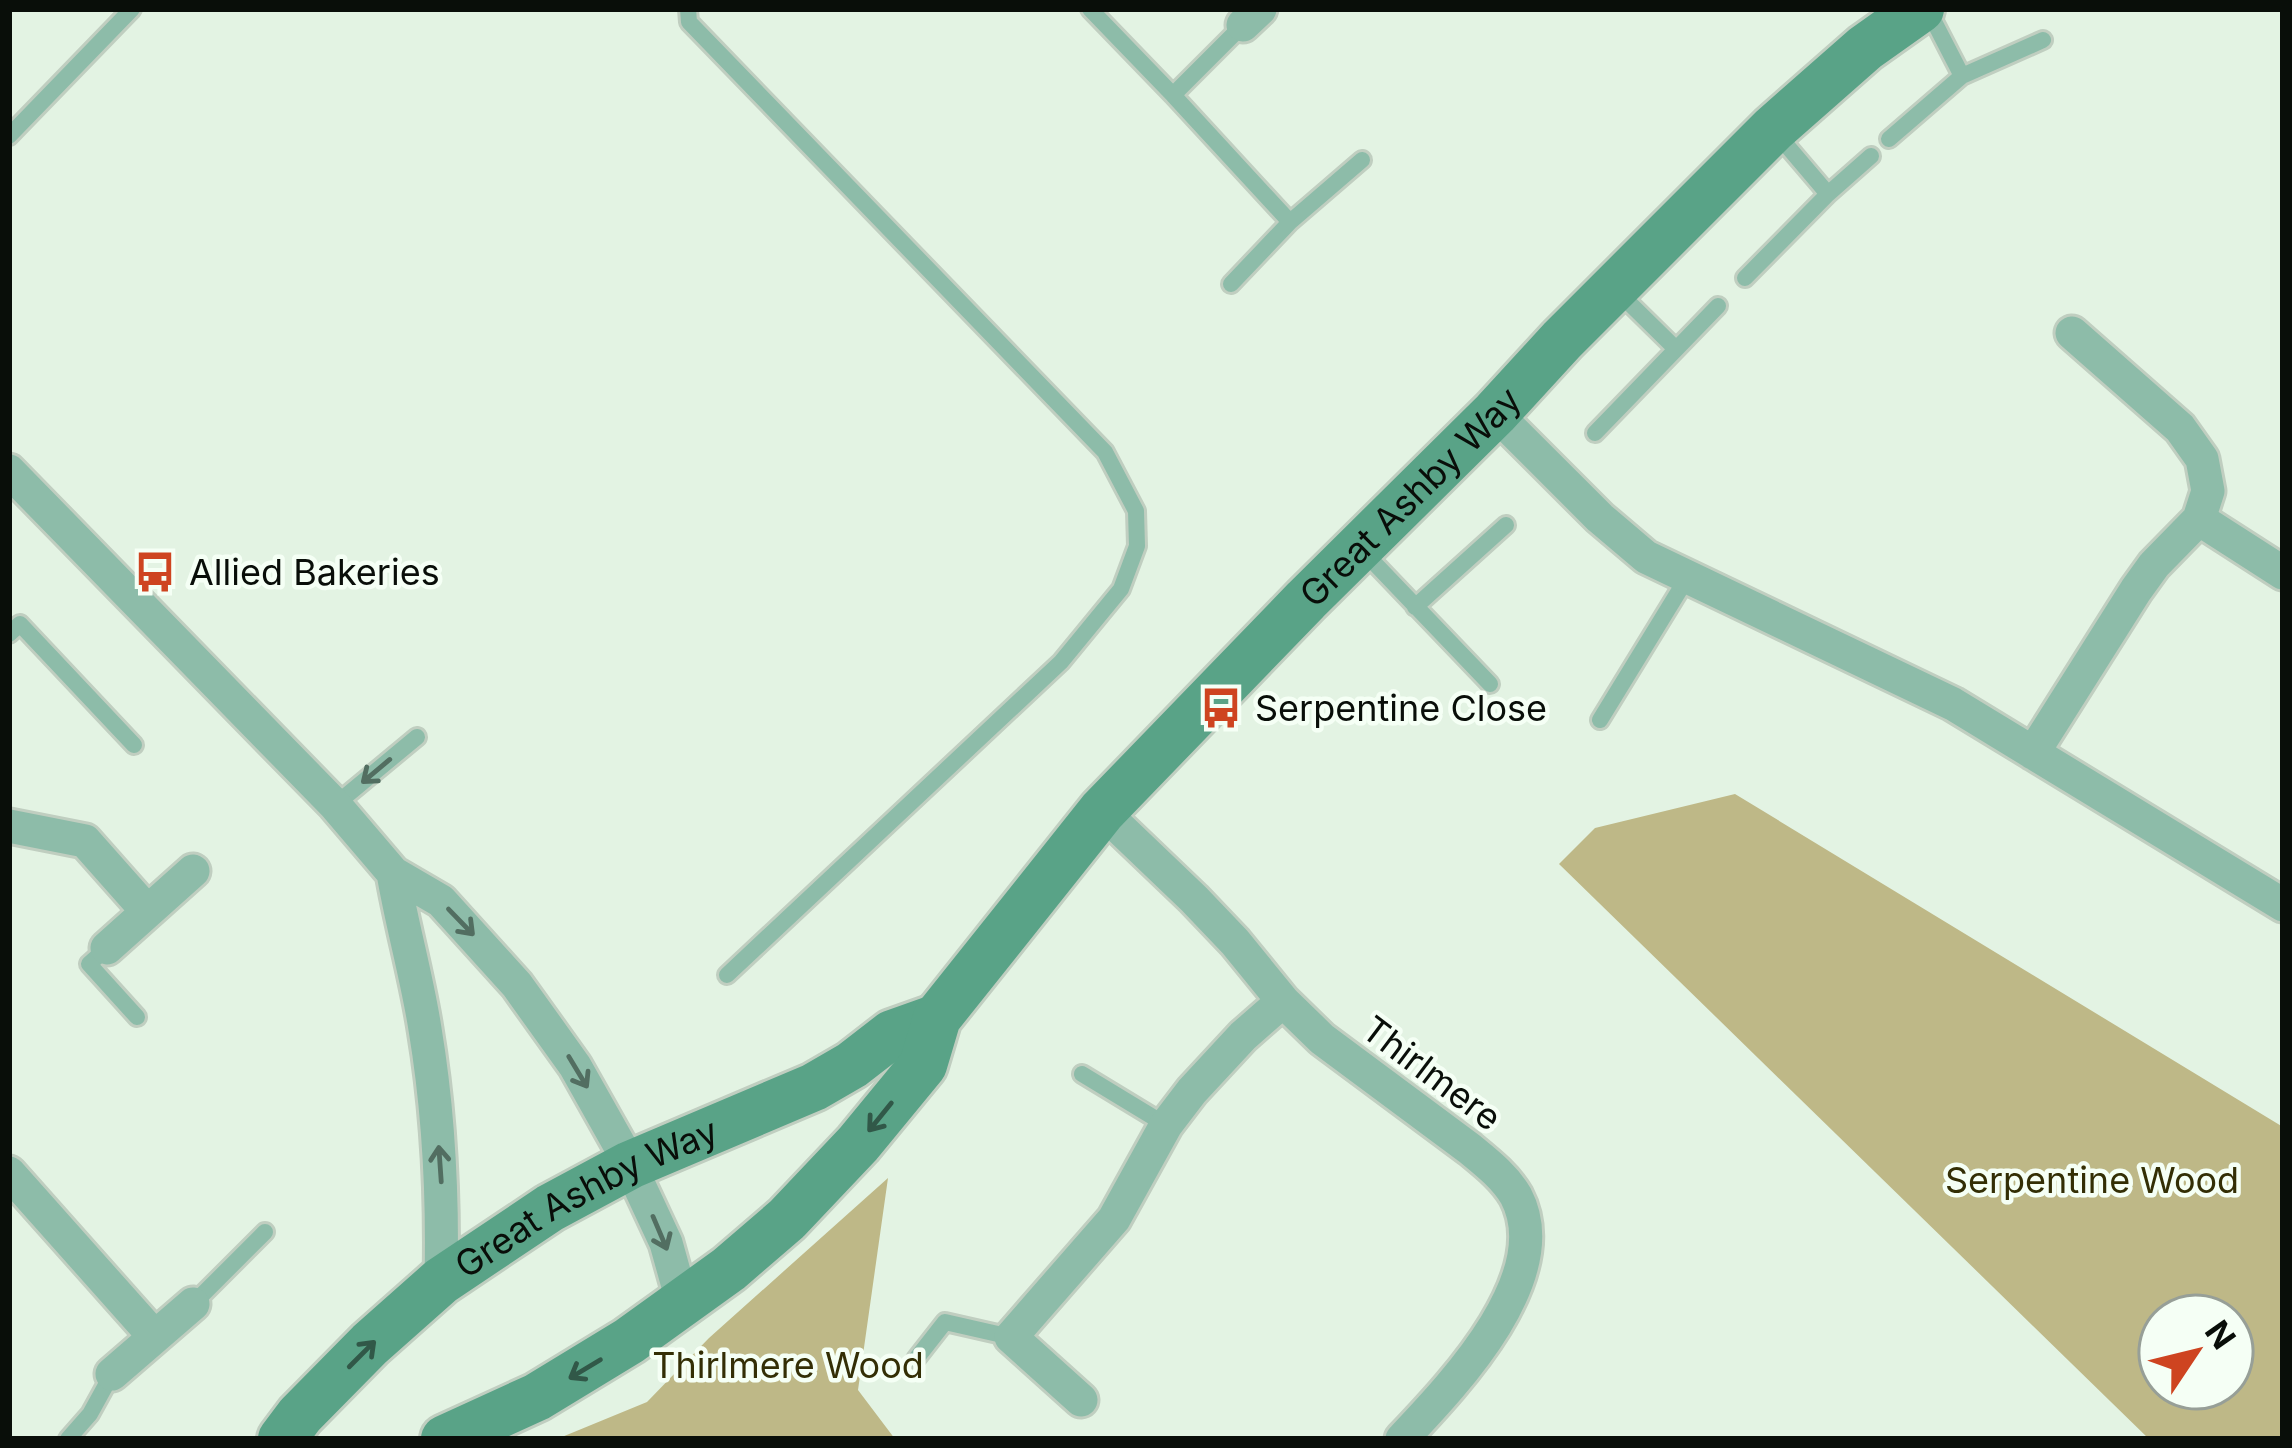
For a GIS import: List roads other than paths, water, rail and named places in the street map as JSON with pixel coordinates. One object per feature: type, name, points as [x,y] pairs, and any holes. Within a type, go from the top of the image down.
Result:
[{"type":"street","name":"Great Ashby Way","points":[[445,1439],[536,1397],[614,1351],[683,1304],[787,1219],[923,1065],[937,1018],[1102,811],[1773,129],[1865,48],[1923,9]]},
{"type":"street","points":[[2033,753],[2136,590],[2199,519],[2208,490],[2202,459],[2180,428],[2072,333]]},
{"type":"street","points":[[1496,412],[1646,557],[1953,704],[2283,905]]},
{"type":"street","points":[[9,471],[335,805],[393,873],[441,901],[517,985],[574,1066],[630,1166],[666,1243],[683,1304]]},
{"type":"street","points":[[2199,519],[2283,573]]},
{"type":"street","name":"Thirlmere","points":[[1102,811],[1221,927],[1283,1001],[1339,1053],[1493,1168],[1515,1195],[1527,1234],[1522,1272],[1468,1365],[1402,1439]]},
{"type":"street","points":[[9,826],[85,841],[147,911]]},
{"type":"street","points":[[107,948],[193,871]]},
{"type":"street","points":[[393,873],[431,1066],[443,1208],[441,1281]]},
{"type":"street","points":[[1081,1400],[1011,1337],[1114,1219],[1166,1125],[1243,1036],[1283,1001]]},
{"type":"street","name":"Great Ashby Way","points":[[282,1439],[370,1345],[441,1281],[550,1208],[630,1166],[814,1087],[892,1034],[937,1018]]},
{"type":"street","points":[[9,1173],[154,1336]]},
{"type":"street","points":[[112,1374],[193,1304]]},
{"type":"lane","points":[[9,136],[133,9]]},
{"type":"lane","points":[[688,9],[689,22],[1105,452],[1136,512],[1137,546],[1121,589],[1061,662],[727,975]]},
{"type":"lane","points":[[1090,9],[1290,222]]},
{"type":"lane","points":[[1923,9],[1962,76]]},
{"type":"lane","points":[[1173,95],[1252,17]]},
{"type":"lane","points":[[1888,139],[1962,76],[2043,40]]},
{"type":"lane","points":[[1773,129],[1828,194]]},
{"type":"lane","points":[[1745,278],[1871,156]]},
{"type":"lane","points":[[1232,284],[1290,222],[1362,160]]},
{"type":"lane","points":[[1615,288],[1676,349]]},
{"type":"lane","points":[[1595,433],[1718,306]]},
{"type":"lane","points":[[1415,608],[1506,525]]},
{"type":"lane","points":[[1359,548],[1490,684]]},
{"type":"lane","points":[[1600,720],[1687,578]]},
{"type":"lane","points":[[9,634],[20,624],[134,745]]},
{"type":"lane","points":[[335,805],[417,737]]},
{"type":"lane","points":[[107,948],[89,964],[137,1017]]},
{"type":"lane","points":[[1082,1074],[1166,1125]]},
{"type":"lane","points":[[193,1304],[265,1232]]},
{"type":"lane","points":[[916,1359],[945,1322],[1011,1337]]},
{"type":"lane","points":[[68,1439],[90,1414],[112,1374]]},
{"type":"place","name":"Allied Bakeries","points":[[155,572]]},
{"type":"place","name":"Serpentine Close","points":[[1221,708]]},
{"type":"park label","name":"Serpentine Wood","points":[[2092,1180]]},
{"type":"park label","name":"Thirlmere Wood","points":[[788,1365]]}]
